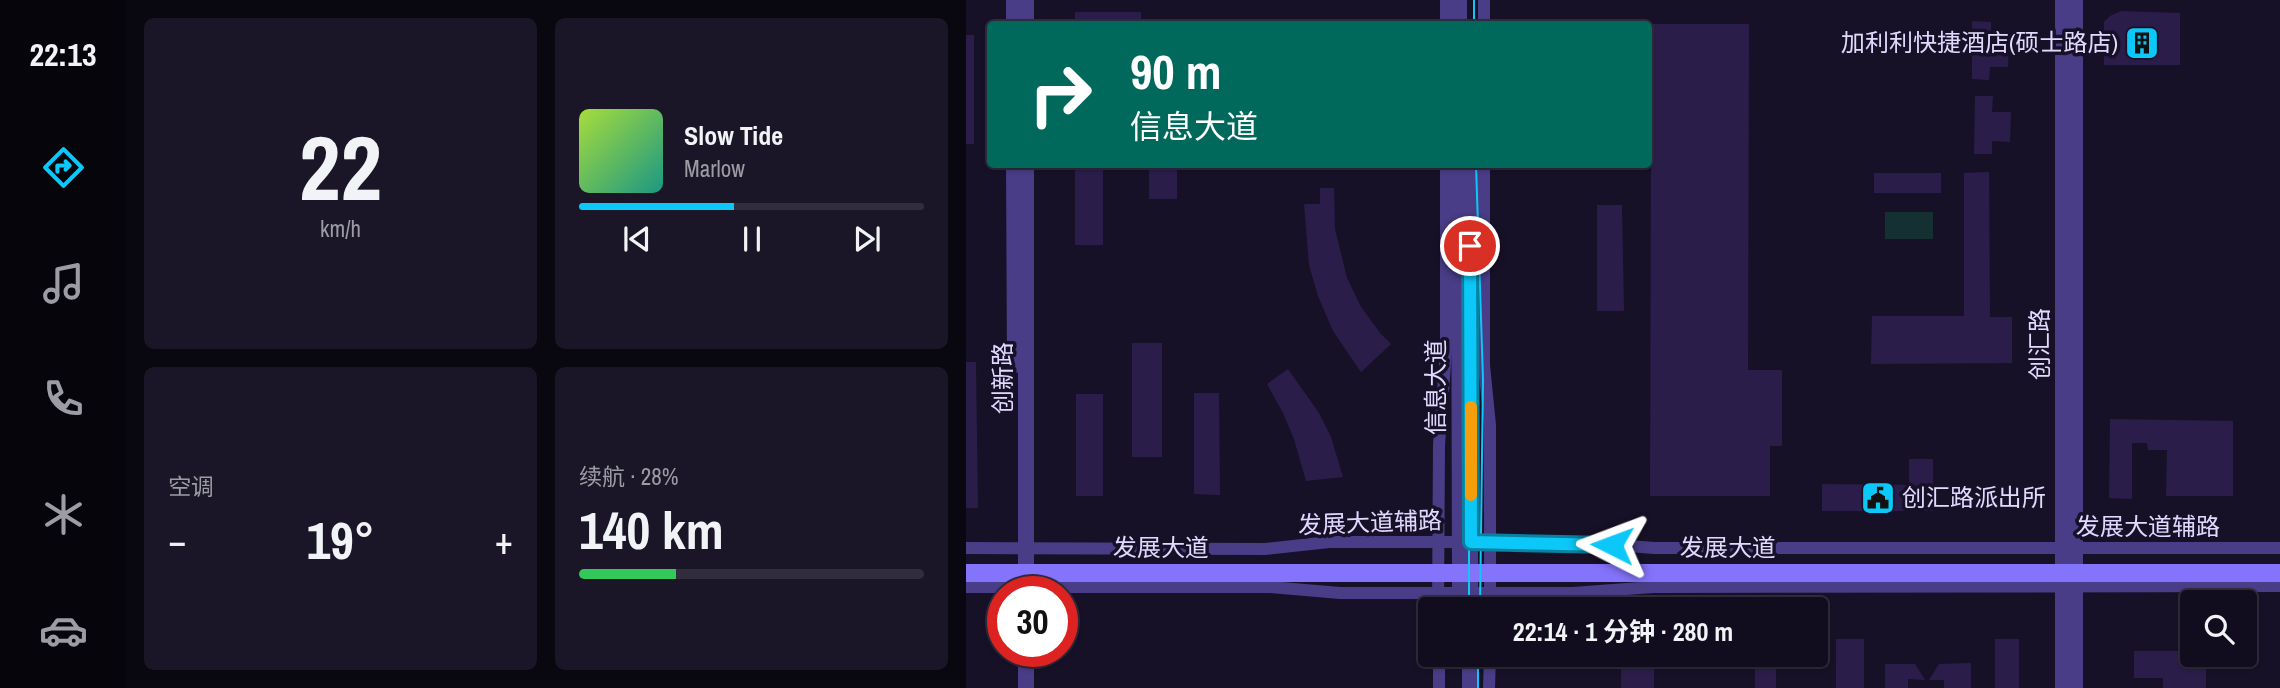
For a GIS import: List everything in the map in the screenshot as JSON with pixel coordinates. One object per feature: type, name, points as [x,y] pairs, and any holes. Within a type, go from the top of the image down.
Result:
[{"type":"main road","name":"发展大道","points":[[966,562],[1020,572]]},
{"type":"main road","name":"发展大道","points":[[966,573],[1438,567],[2069,567],[2280,562]]},
{"type":"main road","name":"发展大道","points":[[2069,567],[2280,573]]},
{"type":"street","points":[[1014,0],[1014,21]]},
{"type":"street","points":[[1026,0],[1026,21]]},
{"type":"street","points":[[1446,0],[1446,21]]},
{"type":"street","points":[[1459,0],[1459,21]]},
{"type":"street","points":[[1470,0],[1470,21]]},
{"type":"street","points":[[1484,0],[1484,21]]},
{"type":"street","name":"创汇路","points":[[2063,0],[2069,567],[2075,688]]},
{"type":"street","name":"创汇路","points":[[2063,688],[2069,567],[2075,0]]},
{"type":"street","name":"创新路","points":[[1014,168],[1020,572]]},
{"type":"street","name":"创新路","points":[[1020,572],[1026,168]]},
{"type":"street","points":[[1438,597],[1439,445],[1447,351],[1446,168]]},
{"type":"street","name":"信息大道","points":[[1459,168],[1465,542]]},
{"type":"street","name":"信息大道","points":[[1465,597],[1470,168]]},
{"type":"street","points":[[1484,168],[1484,365],[1490,425],[1490,597]]},
{"type":"street","name":"发展大道辅路","points":[[966,587],[1020,572],[1329,542],[1592,543],[2069,567],[2280,586]]},
{"type":"street","name":"发展大道辅路","points":[[966,548],[1020,572],[1339,593],[1438,593],[1452,597]]},
{"type":"street","name":"发展大道辅路","points":[[1478,597],[1490,593],[1573,593],[2069,567],[2280,548]]},
{"type":"street","points":[[1015,667],[1015,688]]},
{"type":"street","points":[[1026,667],[1026,688]]},
{"type":"street","points":[[1439,667],[1439,688]]},
{"type":"street","points":[[1460,667],[1460,688]]},
{"type":"street","points":[[1470,667],[1470,688]]},
{"type":"street","points":[[1489,688],[1490,667]]},
{"type":"green space","points":[[1885,212],[1933,212],[1933,239],[1885,239]]},
{"type":"building","name":"加利利快捷酒店(硕士路店)","points":[[2121,11],[2180,13],[2180,65],[2104,65],[2104,22]]},
{"type":"building","points":[[1075,12],[1141,12],[1141,21],[1075,21]]},
{"type":"building","points":[[1972,21],[1991,22],[1991,38],[2009,38],[2008,67],[1990,67],[1989,80],[1972,79]]},
{"type":"building","points":[[1652,24],[1749,24],[1748,370],[1782,370],[1782,446],[1770,446],[1770,496],[1650,496]]},
{"type":"building","points":[[966,35],[974,35],[974,144],[966,144]]},
{"type":"building","points":[[1975,96],[1993,96],[1992,112],[2011,112],[2010,142],[1992,141],[1992,154],[1974,154]]},
{"type":"building","points":[[1075,168],[1103,168],[1103,245],[1075,245]]},
{"type":"building","points":[[1149,168],[1177,168],[1177,199],[1149,199]]},
{"type":"building","points":[[1989,172],[1990,317],[2012,317],[2012,363],[1871,364],[1872,316],[1964,316],[1964,173]]},
{"type":"building","points":[[1874,173],[1941,173],[1941,193],[1874,193]]},
{"type":"building","points":[[1320,188],[1334,188],[1335,229],[1347,278],[1361,307],[1391,344],[1361,372],[1333,331],[1318,296],[1309,265],[1304,204],[1320,204]]},
{"type":"building","points":[[1597,205],[1622,205],[1624,311],[1597,311]]},
{"type":"building","points":[[1132,343],[1162,343],[1162,457],[1132,457]]},
{"type":"building","points":[[966,362],[976,362],[978,508],[966,508]]},
{"type":"building","points":[[1288,369],[1319,413],[1331,437],[1343,477],[1306,481],[1294,439],[1267,384]]},
{"type":"building","points":[[1194,393],[1219,393],[1220,495],[1194,494]]},
{"type":"building","points":[[1076,394],[1103,394],[1103,496],[1076,496]]},
{"type":"building","points":[[2110,419],[2233,421],[2233,496],[2166,496],[2167,450],[2148,450],[2147,443],[2132,443],[2132,499],[2109,498]]},
{"type":"building","name":"创汇路派出所","points":[[1909,459],[1933,459],[1933,511],[1822,511],[1822,484],[1909,485]]},
{"type":"building","points":[[1836,639],[1864,639],[1864,688],[1836,688]]},
{"type":"building","points":[[1995,639],[2019,639],[2019,688],[1995,688]]},
{"type":"building","points":[[2134,651],[2180,651],[2180,667],[2206,667],[2206,688],[2163,688],[2163,678],[2134,678]]},
{"type":"building","points":[[1971,663],[1971,688],[1944,688],[1944,680],[1929,680],[1939,664]]},
{"type":"building","points":[[1885,664],[1915,664],[1925,680],[1908,679],[1908,688],[1885,688]]},
{"type":"building","points":[[1621,667],[1654,667],[1654,688],[1621,688]]},
{"type":"building","points":[[1755,667],[1776,667],[1776,688],[1755,688]]},
{"type":"tram line","points":[[1474,0],[1474,21]]},
{"type":"tram line","points":[[1476,168],[1483,380],[1480,597]]},
{"type":"tram line","points":[[1469,217],[1469,597]]},
{"type":"tram line","points":[[1478,667],[1478,688]]},
{"type":"slow traffic","points":[[1471,407],[1471,495]]},
{"type":"place","name":"加利利快捷酒店(硕士路店)","points":[[2142,43]]},
{"type":"place","name":"创汇路派出所","points":[[1878,498]]},
{"type":"route","points":[[1470,246],[1471,542],[1612,545]]}]
